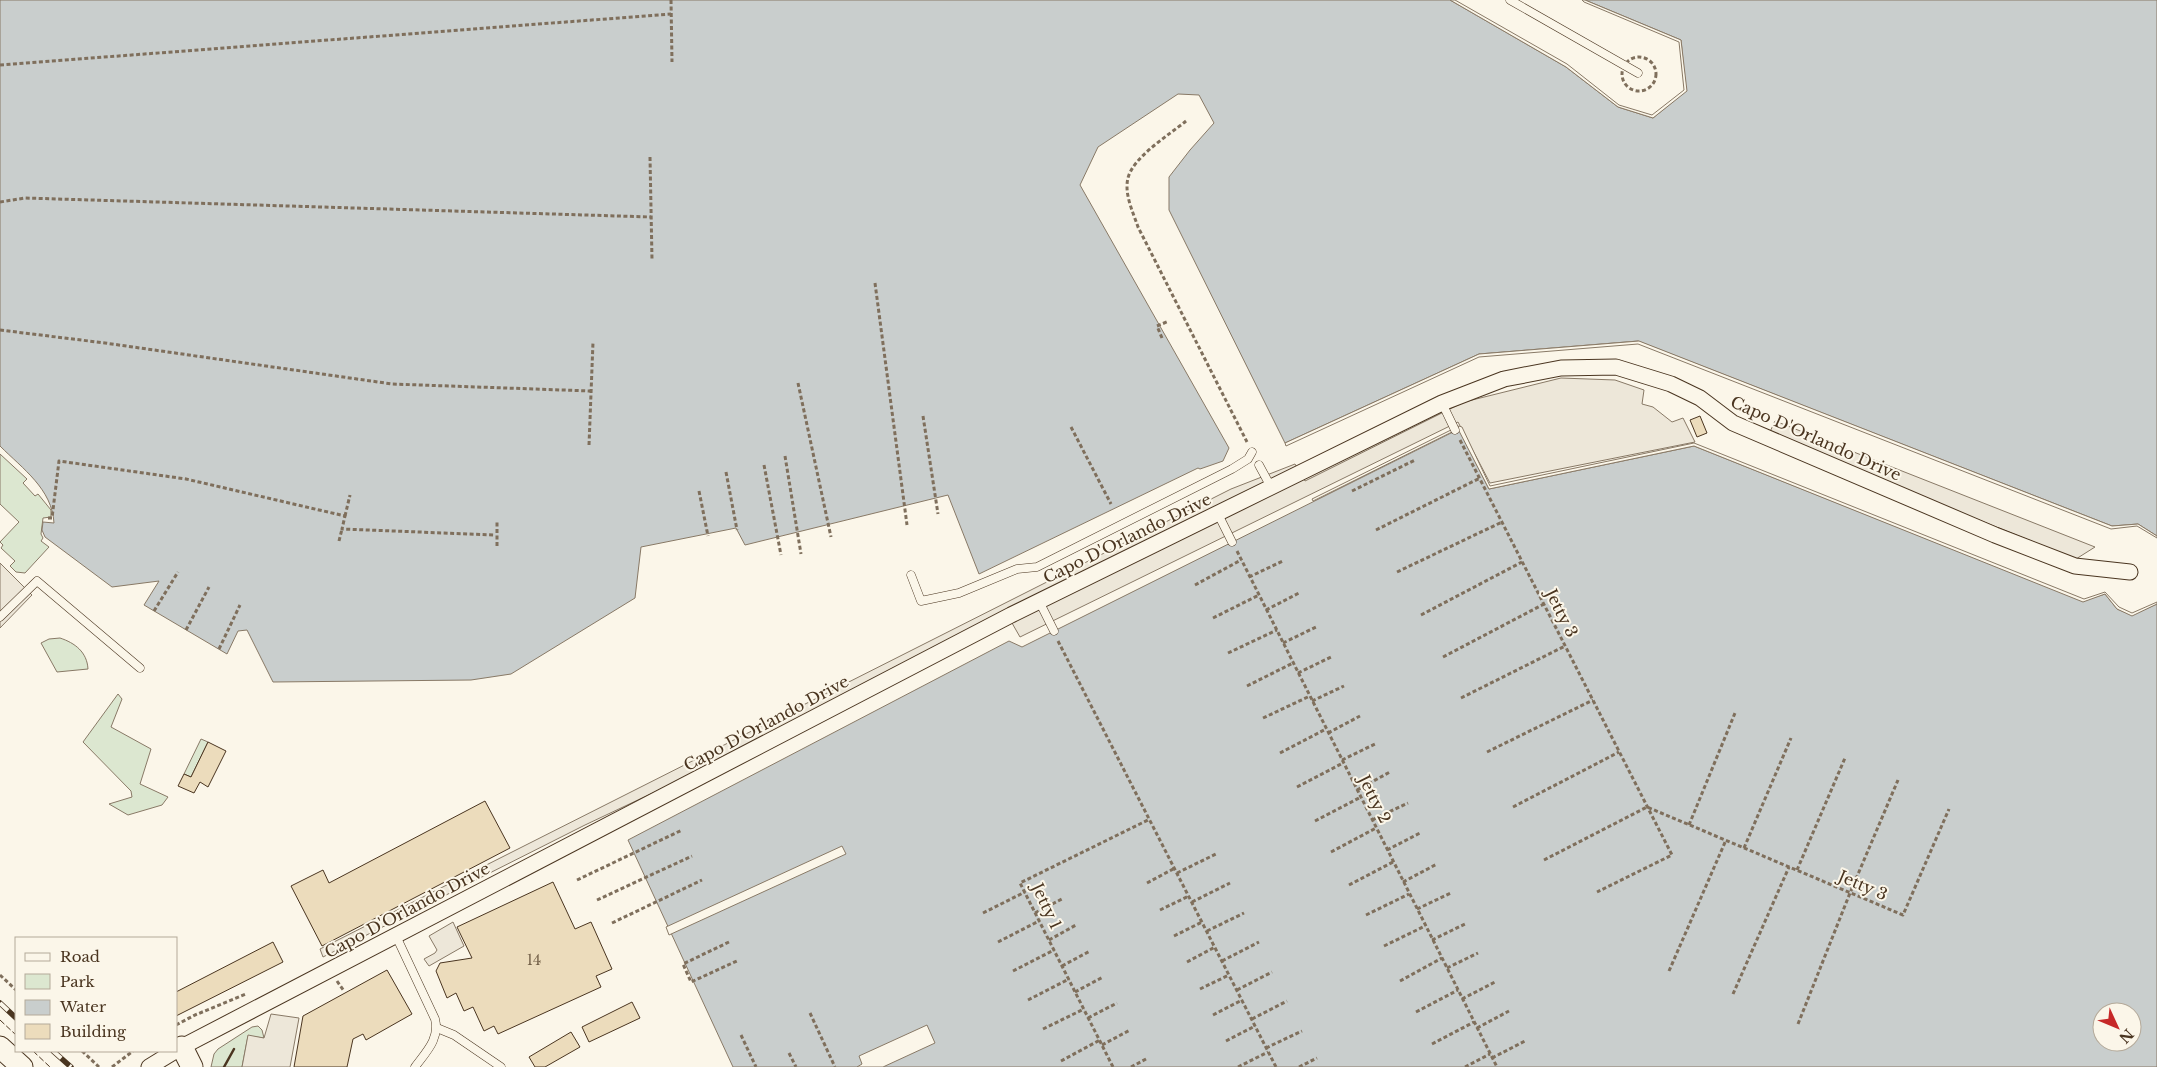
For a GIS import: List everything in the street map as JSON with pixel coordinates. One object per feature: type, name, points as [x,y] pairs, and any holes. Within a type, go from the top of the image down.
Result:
[{"type":"street","name":"Capo D'Orlando Drive","points":[[178,1049],[1039,601],[1442,403],[1504,379],[1561,368],[1616,368],[1678,388],[1700,398],[1732,423],[1995,535],[2075,566],[2130,572]]},
{"type":"street","points":[[0,1047],[22,1067]]},
{"type":"street","points":[[178,1049],[192,1067]]},
{"type":"street","name":"Capo D'Orlando Drive","points":[[149,1067],[173,1052]]},
{"type":"lane","points":[[1510,0],[1638,73]]},
{"type":"lane","points":[[1442,403],[1455,430]]},
{"type":"lane","points":[[911,575],[921,601],[959,593],[1017,569],[1037,567],[1232,469],[1248,459],[1252,452]]},
{"type":"lane","points":[[1259,465],[1270,487]]},
{"type":"lane","points":[[1218,514],[1232,542]]},
{"type":"lane","points":[[0,617],[37,580],[140,668]]},
{"type":"lane","points":[[1039,601],[1054,631]]},
{"type":"lane","points":[[396,936],[435,1018],[437,1028],[435,1039],[414,1067]]},
{"type":"lane","points":[[437,1028],[454,1035],[502,1067]]},
{"type":"path","points":[[671,0],[672,62]]},
{"type":"path","points":[[0,65],[671,14]]},
{"type":"path","points":[[1186,121],[1135,162],[1128,178],[1128,199],[1138,227],[1252,452]]},
{"type":"path","points":[[650,157],[652,260]]},
{"type":"path","points":[[0,202],[24,198],[651,217]]},
{"type":"path","points":[[875,284],[907,525]]},
{"type":"path","points":[[1162,338],[1157,326],[1169,321]]},
{"type":"path","points":[[0,330],[115,344],[392,384],[591,391]]},
{"type":"path","points":[[589,445],[592,342]]},
{"type":"path","points":[[798,382],[831,537]]},
{"type":"path","points":[[923,416],[938,514]]},
{"type":"path","points":[[1071,426],[1111,504]]},
{"type":"path","name":"Jetty 3","points":[[1455,430],[1672,855],[1598,892]]},
{"type":"path","points":[[785,456],[801,554]]},
{"type":"path","points":[[1352,491],[1415,460]]},
{"type":"path","points":[[48,518],[52,518],[60,461],[186,479],[345,516]]},
{"type":"path","points":[[764,465],[781,555]]},
{"type":"path","points":[[726,472],[737,530]]},
{"type":"path","points":[[1376,530],[1480,478]]},
{"type":"path","points":[[699,491],[708,536]]},
{"type":"path","points":[[339,541],[350,495]]},
{"type":"path","points":[[496,546],[497,522]]},
{"type":"path","points":[[1398,572],[1502,522]]},
{"type":"path","points":[[342,529],[495,535]]},
{"type":"path","name":"Jetty 2","points":[[1232,542],[1497,1067]]},
{"type":"path","points":[[1194,585],[1241,560]]},
{"type":"path","points":[[1250,577],[1283,561]]},
{"type":"path","points":[[1421,615],[1522,562]]},
{"type":"path","points":[[154,611],[178,572]]},
{"type":"path","points":[[186,630],[208,587]]},
{"type":"path","points":[[1266,610],[1299,593]]},
{"type":"path","points":[[1213,618],[1259,595]]},
{"type":"path","points":[[1443,657],[1544,604]]},
{"type":"path","points":[[219,649],[240,605]]},
{"type":"path","points":[[1283,643],[1316,627]]},
{"type":"path","points":[[1228,653],[1276,630]]},
{"type":"path","points":[[1054,631],[1276,1067]]},
{"type":"path","points":[[1460,698],[1565,646]]},
{"type":"path","points":[[1298,673],[1331,657]]},
{"type":"path","points":[[1247,686],[1293,663]]},
{"type":"path","points":[[1312,702],[1344,686]]},
{"type":"path","points":[[1263,718],[1310,696]]},
{"type":"path","points":[[1486,752],[1592,700]]},
{"type":"path","points":[[1689,825],[1735,713]]},
{"type":"path","points":[[1280,753],[1360,716]]},
{"type":"path","points":[[1744,848],[1791,738]]},
{"type":"path","points":[[1297,787],[1375,744]]},
{"type":"path","points":[[1513,807],[1619,752]]},
{"type":"path","points":[[1797,870],[1845,758]]},
{"type":"path","points":[[1357,790],[1390,772]]},
{"type":"path","points":[[1798,1024],[1850,893],[1898,780]]},
{"type":"path","points":[[1315,821],[1361,797]]},
{"type":"path","points":[[1372,820],[1408,803]]},
{"type":"path","points":[[1544,860],[1647,807]]},
{"type":"path","name":"Jetty 3","points":[[1647,807],[1903,915],[1949,809]]},
{"type":"path","name":"Jetty 1","points":[[1113,1067],[1020,883],[1150,819]]},
{"type":"path","points":[[1331,852],[1376,828]]},
{"type":"path","points":[[577,880],[682,830]]},
{"type":"path","points":[[1387,850],[1420,833]]},
{"type":"path","points":[[1669,971],[1726,840]]},
{"type":"path","points":[[1177,873],[1216,854]]},
{"type":"path","points":[[597,900],[692,856]]},
{"type":"path","points":[[1349,884],[1393,862]]},
{"type":"path","points":[[1403,882],[1437,864]]},
{"type":"path","points":[[1733,994],[1788,867]]},
{"type":"path","points":[[1147,883],[1175,868]]},
{"type":"path","points":[[612,923],[702,880]]},
{"type":"path","points":[[1192,902],[1230,882]]},
{"type":"path","points":[[983,913],[1024,892]]},
{"type":"path","points":[[1417,909],[1450,893]]},
{"type":"path","points":[[1366,916],[1410,894]]},
{"type":"path","points":[[1160,910],[1189,896]]},
{"type":"path","points":[[1036,913],[1062,899]]},
{"type":"path","points":[[1207,931],[1244,913]]},
{"type":"path","points":[[998,942],[1039,921]]},
{"type":"path","points":[[1174,936],[1202,922]]},
{"type":"path","points":[[1432,940],[1465,924]]},
{"type":"path","points":[[1049,940],[1076,925]]},
{"type":"path","points":[[1384,946],[1425,926]]},
{"type":"path","points":[[729,942],[683,964],[687,974],[692,982],[739,960]]},
{"type":"path","points":[[1222,961],[1259,942]]},
{"type":"path","points":[[1186,962],[1215,947]]},
{"type":"path","points":[[1013,971],[1054,950]]},
{"type":"path","points":[[1062,966],[1090,951]]},
{"type":"path","points":[[1447,968],[1478,953]]},
{"type":"path","points":[[1400,981],[1442,958]]},
{"type":"path","points":[[1237,990],[1272,972]]},
{"type":"path","points":[[0,975],[15,989]]},
{"type":"path","points":[[1200,989],[1229,975]]},
{"type":"path","points":[[1075,992],[1103,977]]},
{"type":"path","points":[[1028,1000],[1069,979]]},
{"type":"path","points":[[1462,999],[1495,982]]},
{"type":"path","points":[[1416,1012],[1458,990]]},
{"type":"path","points":[[178,1024],[253,991]]},
{"type":"path","points":[[1213,1015],[1242,1000]]},
{"type":"path","points":[[1252,1019],[1287,1001]]},
{"type":"path","points":[[1088,1018],[1117,1003]]},
{"type":"path","points":[[1044,1029],[1084,1008]]},
{"type":"path","points":[[1477,1028],[1509,1011]]},
{"type":"path","points":[[810,1013],[835,1067]]},
{"type":"path","points":[[1432,1044],[1474,1022]]},
{"type":"path","points":[[1226,1041],[1255,1026]]},
{"type":"path","points":[[1102,1045],[1130,1030]]},
{"type":"path","points":[[1238,1067],[1302,1030]]},
{"type":"path","points":[[741,1035],[756,1067]]},
{"type":"path","points":[[1060,1061],[1100,1040]]},
{"type":"path","points":[[1465,1067],[1525,1041]]},
{"type":"path","points":[[83,1052],[98,1066]]},
{"type":"path","points":[[112,1067],[132,1052]]},
{"type":"path","points":[[789,1052],[796,1067]]},
{"type":"path","points":[[1131,1067],[1148,1058]]},
{"type":"path","points":[[1299,1067],[1317,1058]]},
{"type":"green space","points":[[0,454],[27,479],[23,483],[35,496],[38,494],[51,510],[51,517],[43,518],[41,534],[43,538],[41,541],[49,547],[25,573],[16,572],[10,566],[15,561],[1,548],[3,545],[0,542],[19,522],[0,504]]},
{"type":"green space","points":[[60,638],[71,643],[83,653],[88,669],[57,672],[41,643],[49,639]]},
{"type":"green space","points":[[118,694],[122,699],[111,727],[151,749],[140,784],[168,797],[162,805],[128,815],[109,804],[132,797],[131,791],[83,742]]},
{"type":"green space","points":[[201,739],[208,742],[191,777],[184,774]]},
{"type":"green space","points":[[258,1026],[262,1030],[264,1038],[248,1036],[242,1067],[211,1067],[214,1054],[218,1049],[252,1027]]},
{"type":"shaded area","points":[[1561,378],[1615,380],[1644,390],[1642,404],[1653,407],[1672,422],[1683,418],[1695,442],[1490,483],[1458,422],[1020,637],[1012,623],[585,825],[323,957],[320,949],[1231,489],[1295,464],[1305,481],[1464,402]]},
{"type":"shaded area","points":[[1775,421],[2095,547],[2076,559],[1769,434]]},
{"type":"shaded area","points":[[0,563],[32,595],[0,628]]},
{"type":"shaded area","points":[[453,922],[464,946],[429,966],[424,959],[437,950],[429,936]]},
{"type":"shaded area","points":[[271,1014],[299,1018],[290,1067],[242,1067],[248,1035],[264,1038]]},
{"type":"water","points":[[0,0],[1450,0],[1566,67],[1618,107],[1653,118],[1686,91],[1681,40],[1585,0],[2157,0],[2157,536],[2138,524],[2112,526],[1638,341],[1479,354],[1285,443],[1169,210],[1169,177],[1214,123],[1199,95],[1178,94],[1098,147],[1080,185],[1229,448],[1223,461],[1200,469],[1198,468],[979,574],[948,495],[745,545],[736,528],[641,547],[635,598],[511,674],[471,680],[273,682],[247,630],[238,631],[227,654],[144,605],[159,581],[112,587],[45,537],[42,530],[43,522],[54,523],[48,500],[35,480],[0,446]]},
{"type":"water","points":[[1459,429],[1489,489],[1694,446],[2083,601],[2105,594],[2117,609],[2132,615],[2157,604],[2157,1067],[733,1067],[628,840],[1009,641],[1022,647]]},
{"type":"pier","points":[[1450,0],[1455,0],[1567,64],[1619,105],[1652,115],[1684,90],[1679,42],[1582,0],[1585,0],[1681,40],[1687,91],[1653,118],[1618,107],[1566,67]]},
{"type":"pier","points":[[1639,341],[2112,526],[2138,524],[2157,536],[2157,538],[2137,526],[2111,529],[1638,344],[1479,357],[1286,446],[1285,443],[1479,354]]},
{"type":"pier","points":[[1459,426],[1462,427],[1490,486],[1694,443],[2084,599],[2105,592],[2119,607],[2132,613],[2157,602],[2157,604],[2132,616],[2117,609],[2105,594],[2083,602],[1694,446],[1489,489],[1458,429],[1313,501],[1312,499]]},
{"type":"pier","points":[[842,846],[846,854],[669,935],[666,927]]},
{"type":"pier","points":[[927,1025],[935,1043],[883,1067],[857,1067],[862,1064],[859,1056]]},
{"type":"building","points":[[1700,416],[1707,433],[1697,437],[1690,420]]},
{"type":"building","points":[[208,742],[226,751],[208,787],[200,782],[194,793],[178,786],[184,774],[191,777]]},
{"type":"building","points":[[485,801],[510,848],[322,946],[291,886],[323,870],[329,883]]},
{"type":"building","points":[[553,882],[575,929],[591,922],[612,969],[596,976],[601,987],[498,1034],[494,1026],[484,1031],[473,1007],[464,1011],[456,993],[447,998],[436,971],[440,963],[472,958],[457,927]]},
{"type":"building","points":[[273,942],[283,962],[178,1015],[178,991]]},
{"type":"building","points":[[387,970],[412,1014],[366,1040],[363,1034],[353,1039],[347,1067],[294,1067],[303,1016]]},
{"type":"building","points":[[632,1002],[640,1018],[589,1042],[582,1027]]},
{"type":"building","points":[[571,1032],[580,1047],[545,1067],[535,1067],[529,1057]]},
{"type":"railway","points":[[0,1003],[15,1017]]},
{"type":"railway","points":[[54,1052],[71,1067]]},
{"type":"fence","points":[[0,1020],[15,1034]]},
{"type":"fence","points":[[34,1052],[50,1067]]},
{"type":"wall","points":[[224,1067],[234,1049]]}]
